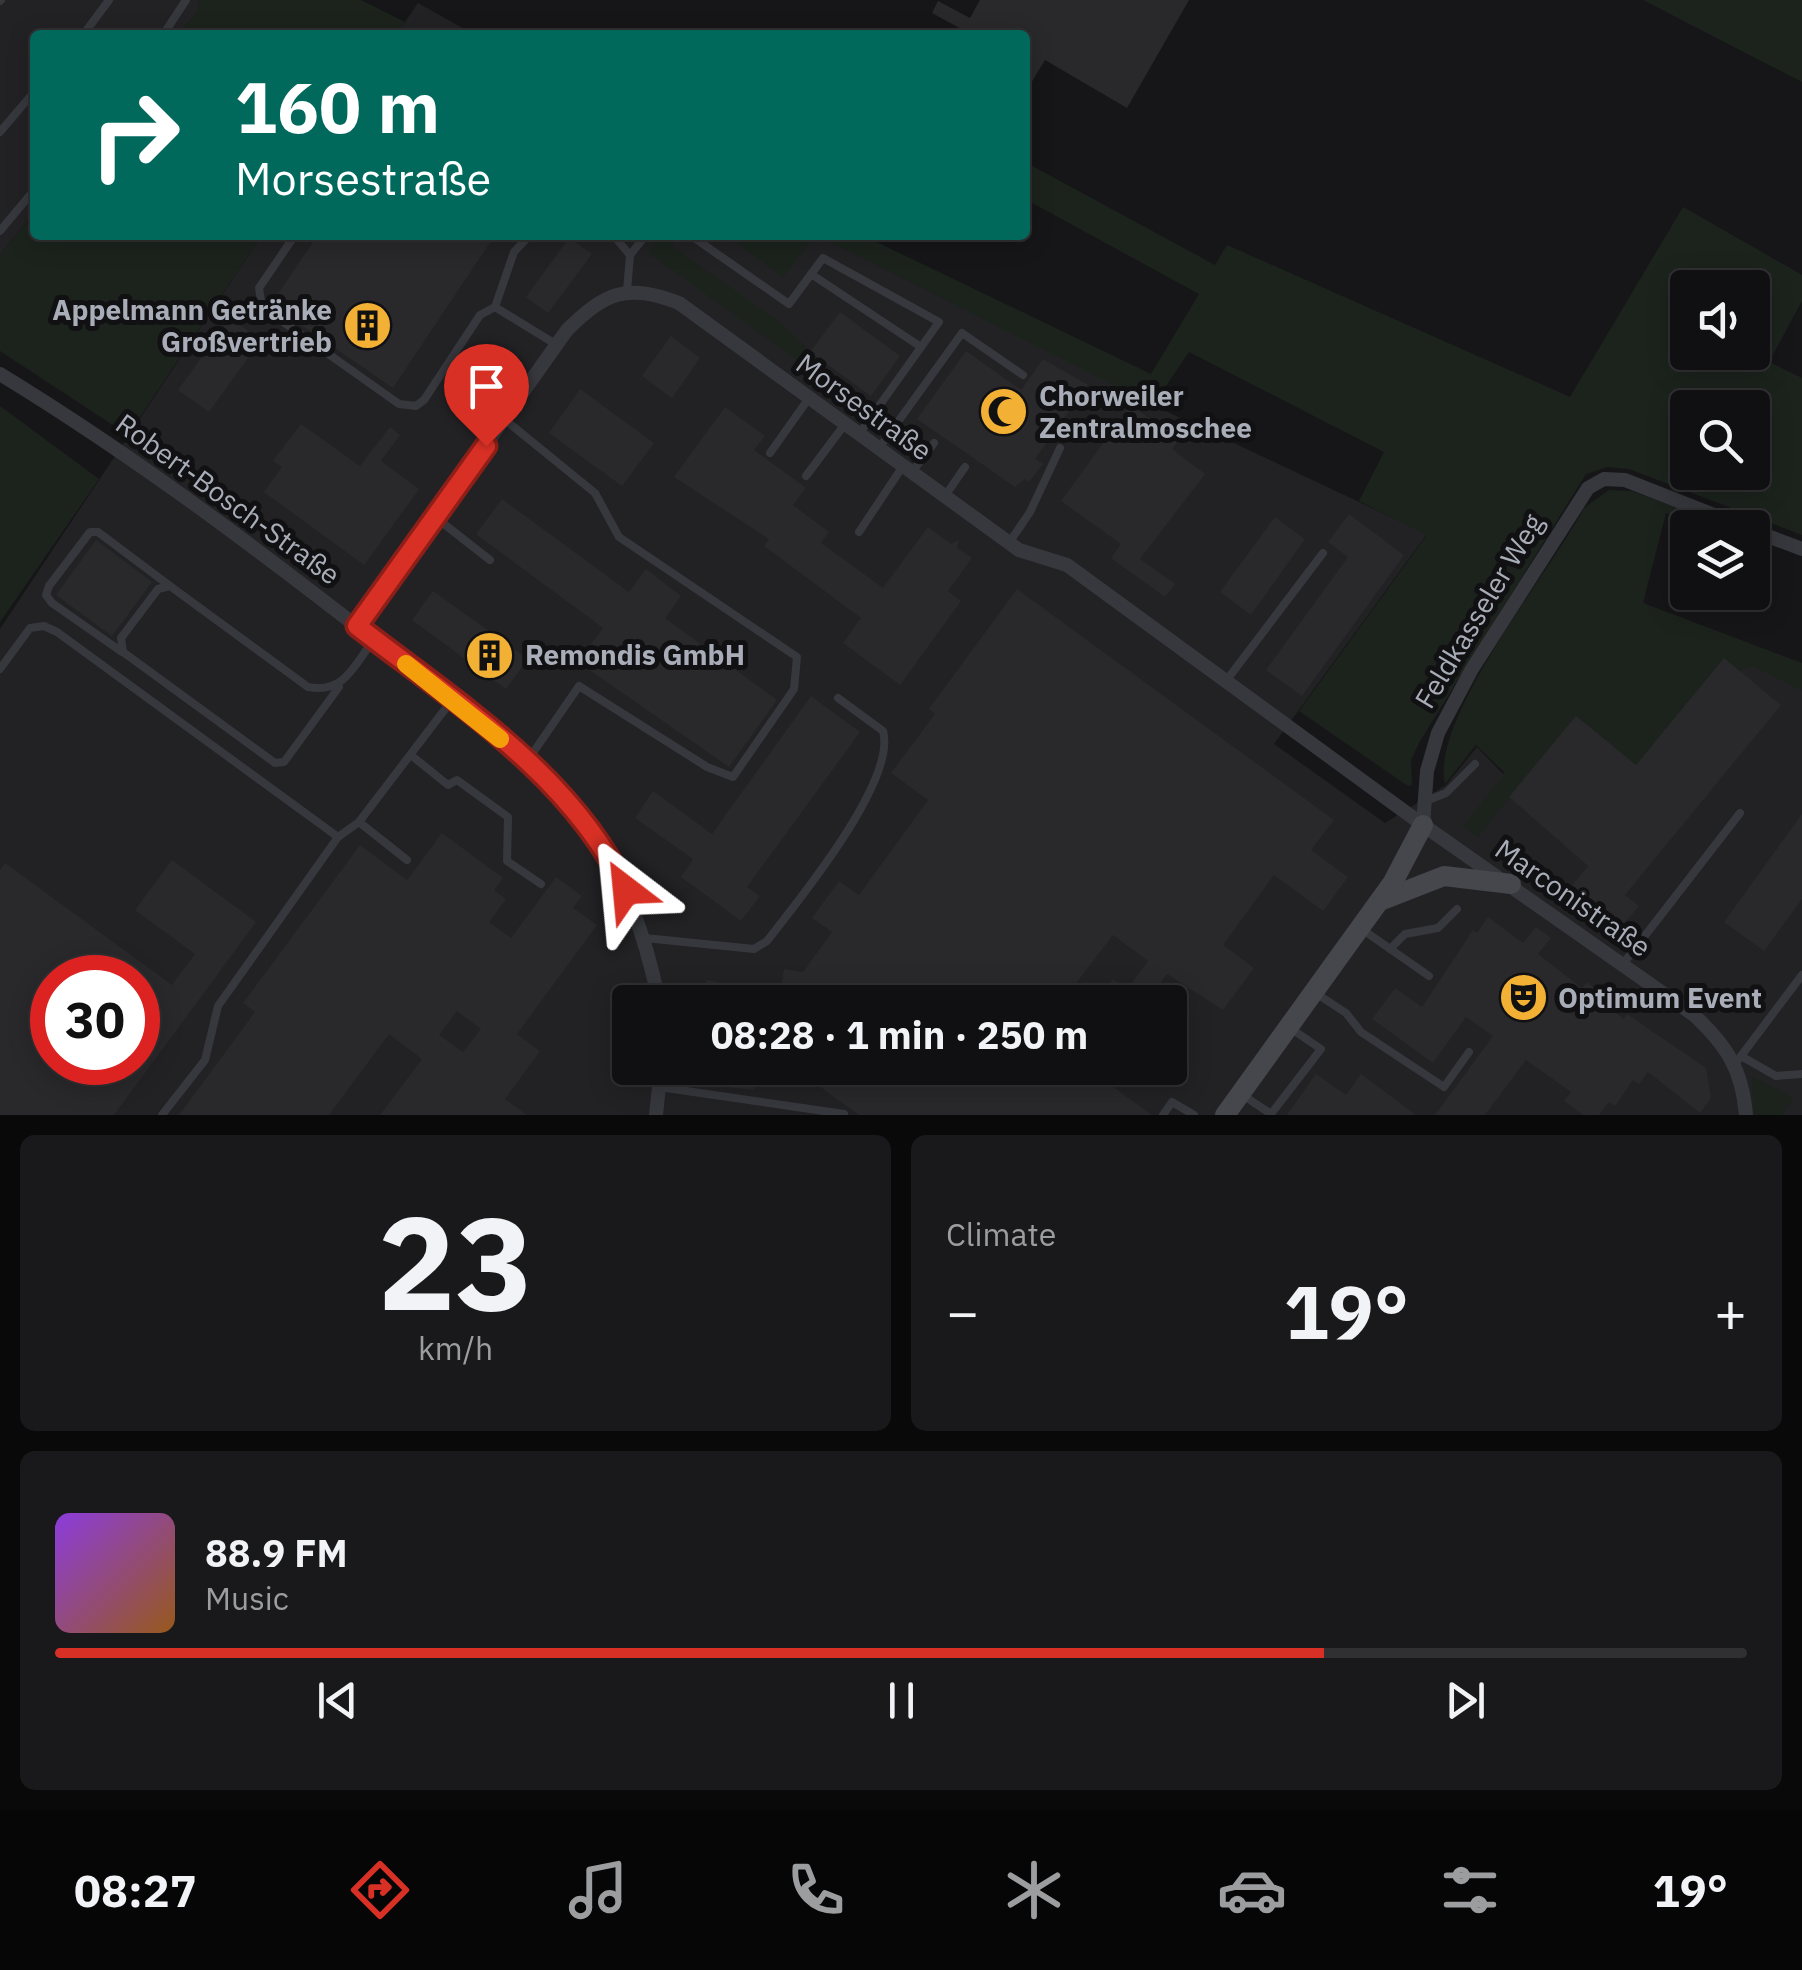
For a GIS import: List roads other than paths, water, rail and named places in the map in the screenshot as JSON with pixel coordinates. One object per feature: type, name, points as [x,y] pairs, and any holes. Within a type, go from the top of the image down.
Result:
[{"type":"street","points":[[357,626],[556,346],[596,303],[627,291]]},
{"type":"street","name":"Morsestraße","points":[[627,291],[651,292],[679,303],[1009,543],[1067,565],[1423,825]]},
{"type":"street","name":"Robert-Bosch-Straße","points":[[0,374],[105,438],[357,626],[528,761],[578,812],[614,864],[644,938],[655,985]]},
{"type":"street","name":"Feldkasseler Weg","points":[[1225,1115],[1378,902],[1423,825],[1427,771],[1438,732],[1472,669],[1588,488],[1604,479],[1625,480],[1702,510]]},
{"type":"street","name":"Feldkasseler Weg","points":[[1770,537],[1802,549]]},
{"type":"street","name":"Marconistraße","points":[[1423,825],[1694,1014],[1738,1060],[1746,1115]]},
{"type":"street","points":[[1378,902],[1444,876],[1511,884]]},
{"type":"street","points":[[656,1115],[659,1086]]},
{"type":"lane","points":[[88,30],[109,0]]},
{"type":"lane","points":[[166,30],[186,0]]},
{"type":"lane","points":[[0,132],[30,97]]},
{"type":"lane","points":[[0,231],[30,195]]},
{"type":"lane","points":[[292,240],[259,288],[262,307],[399,404],[416,406],[424,400],[480,315],[496,307],[514,252],[525,240]]},
{"type":"lane","points":[[617,240],[630,256]]},
{"type":"lane","points":[[627,291],[630,256],[642,240]]},
{"type":"lane","points":[[697,240],[789,304],[823,258],[939,322],[859,434]]},
{"type":"lane","points":[[811,274],[921,347]]},
{"type":"lane","points":[[496,307],[556,346]]},
{"type":"lane","points":[[879,448],[962,333],[1022,375]]},
{"type":"lane","points":[[770,454],[809,398]]},
{"type":"lane","points":[[504,420],[595,493],[619,537],[797,657],[794,690],[733,777],[707,767],[579,686],[528,761]]},
{"type":"lane","points":[[806,476],[845,424]]},
{"type":"lane","points":[[859,532],[908,469],[934,443]]},
{"type":"lane","points":[[1009,543],[1030,512],[1060,448]]},
{"type":"lane","points":[[945,496],[965,466]]},
{"type":"lane","points":[[434,517],[490,560]]},
{"type":"lane","points":[[338,687],[327,690],[308,686],[98,532],[90,532],[46,595],[275,763],[284,762],[374,639]]},
{"type":"lane","points":[[1226,681],[1323,553]]},
{"type":"lane","points":[[123,652],[121,638],[158,589],[170,586]]},
{"type":"lane","points":[[0,669],[30,628],[44,626],[57,632],[338,836]]},
{"type":"lane","points":[[644,938],[754,948],[767,941],[857,819],[884,750],[884,731],[838,698]]},
{"type":"lane","points":[[162,1115],[205,1060],[218,1006],[338,836],[360,822],[452,700]]},
{"type":"lane","points":[[412,756],[448,785],[457,780],[508,817],[507,861],[541,884]]},
{"type":"lane","points":[[1426,801],[1446,793],[1475,764]]},
{"type":"lane","points":[[1623,964],[1740,813]]},
{"type":"lane","points":[[360,822],[407,860]]},
{"type":"lane","points":[[1390,949],[1405,934],[1438,928],[1458,909]]},
{"type":"lane","points":[[1360,928],[1429,976]]},
{"type":"lane","points":[[1802,975],[1738,1060],[1776,1076],[1802,1074]]},
{"type":"lane","points":[[1313,992],[1346,1013],[1361,1032],[1444,1087],[1469,1052]]},
{"type":"lane","points":[[1241,1094],[1271,1114],[1321,1049],[1289,1026]]},
{"type":"lane","points":[[659,1086],[844,1114]]},
{"type":"lane","points":[[1163,1115],[1172,1102],[1194,1115]]},
{"type":"place","name":"Appelmann Getränke Großvertrieb","points":[[367,326]]},
{"type":"place","name":"Chorweiler Zentralmoschee","points":[[1004,412]]},
{"type":"place","name":"Remondis GmbH","points":[[490,655]]},
{"type":"place","name":"Optimum Event","points":[[1523,998]]}]
